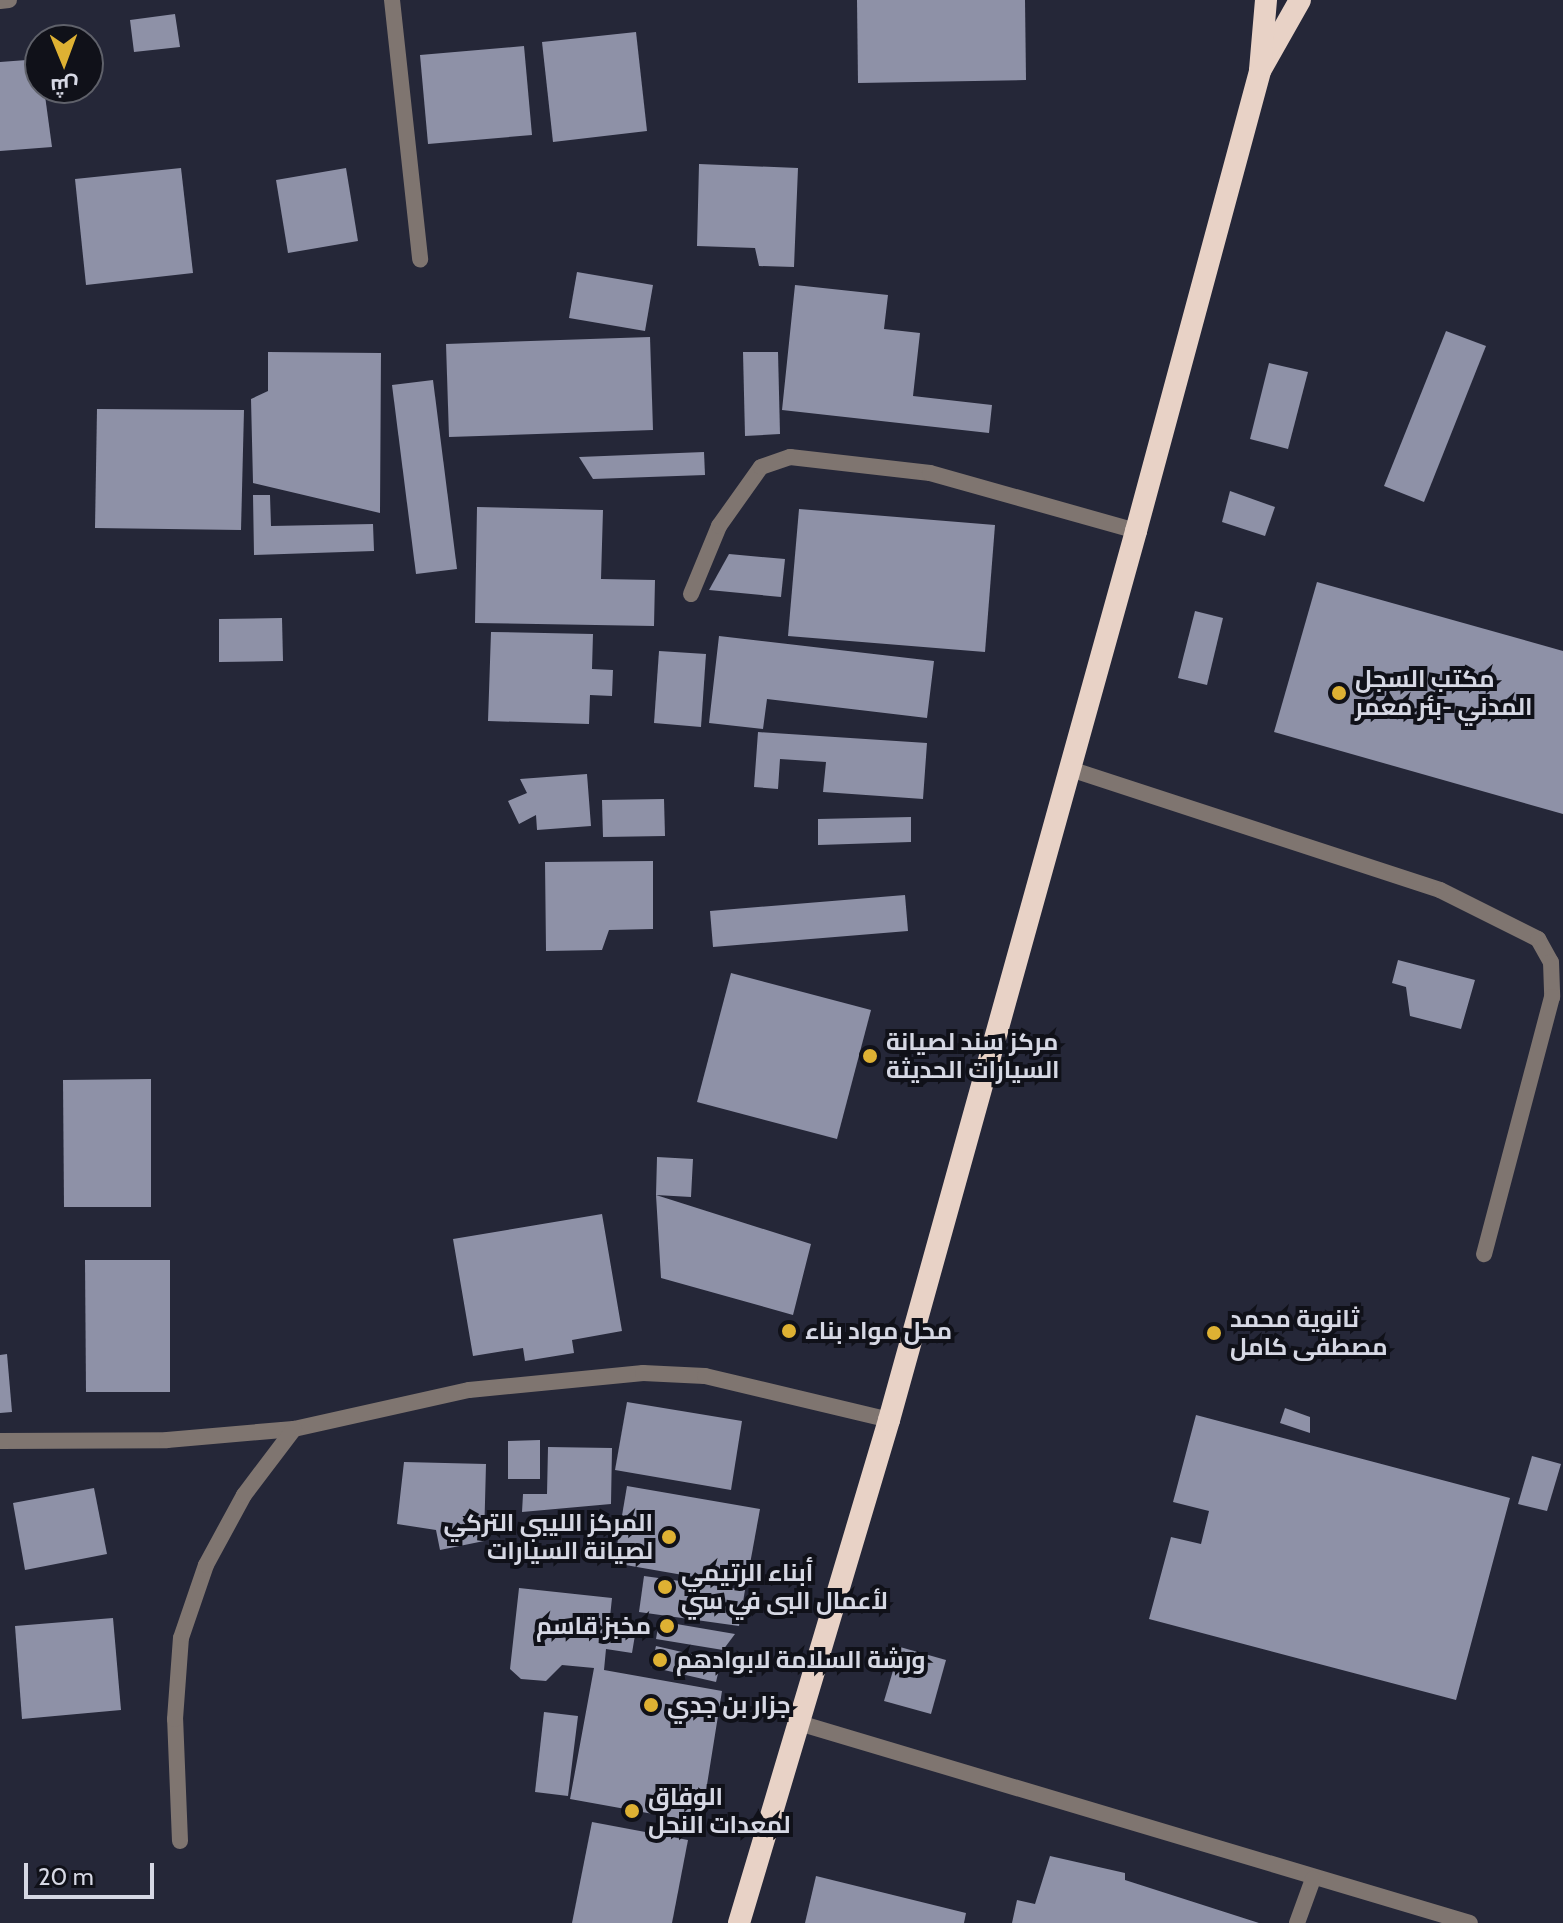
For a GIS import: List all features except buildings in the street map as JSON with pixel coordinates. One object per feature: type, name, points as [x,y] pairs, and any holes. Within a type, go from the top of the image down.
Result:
[{"type":"highway","points":[[739,1923],[889,1420],[1136,531],[1260,70],[1266,0]]},
{"type":"highway","points":[[1260,70],[1300,0]]},
{"type":"street","points":[[0,1],[9,0]]},
{"type":"street","points":[[392,0],[420,259]]},
{"type":"street","points":[[691,594],[719,526],[761,467],[790,457],[930,473],[1136,531]]},
{"type":"street","points":[[1070,769],[1440,890],[1538,939],[1551,962],[1552,997],[1484,1254]]},
{"type":"street","points":[[0,1441],[167,1440],[294,1429],[469,1390],[643,1373],[705,1376],[889,1420]]},
{"type":"street","points":[[180,1841],[181,1638],[206,1565],[244,1495],[294,1429]]},
{"type":"street","points":[[799,1723],[1313,1879],[1470,1923]]},
{"type":"street","points":[[1297,1923],[1313,1879]]},
{"type":"place","name":"مكتب السجل المدني -بئر معمر","points":[[1339,693]]},
{"type":"place","name":"مركز سند لصيانة السيارات الحديثة","points":[[870,1056]]},
{"type":"place","name":"محل مواد بناء","points":[[789,1331]]},
{"type":"place","name":"ثانوية محمد مصطفى كامل","points":[[1214,1333]]},
{"type":"place","name":"المركز الليبي التركي لصيانة السيارات","points":[[669,1537]]},
{"type":"place","name":"أبناء الرتيمي لأعمال البى في سي","points":[[665,1587]]},
{"type":"place","name":"مخبز قاسم","points":[[667,1626]]},
{"type":"place","name":"ورشة السلامة لابوادهم","points":[[660,1660]]},
{"type":"place","name":"جزار بن جدي","points":[[651,1705]]},
{"type":"place","name":"الوفاق لمعدات النحل","points":[[632,1811]]}]
